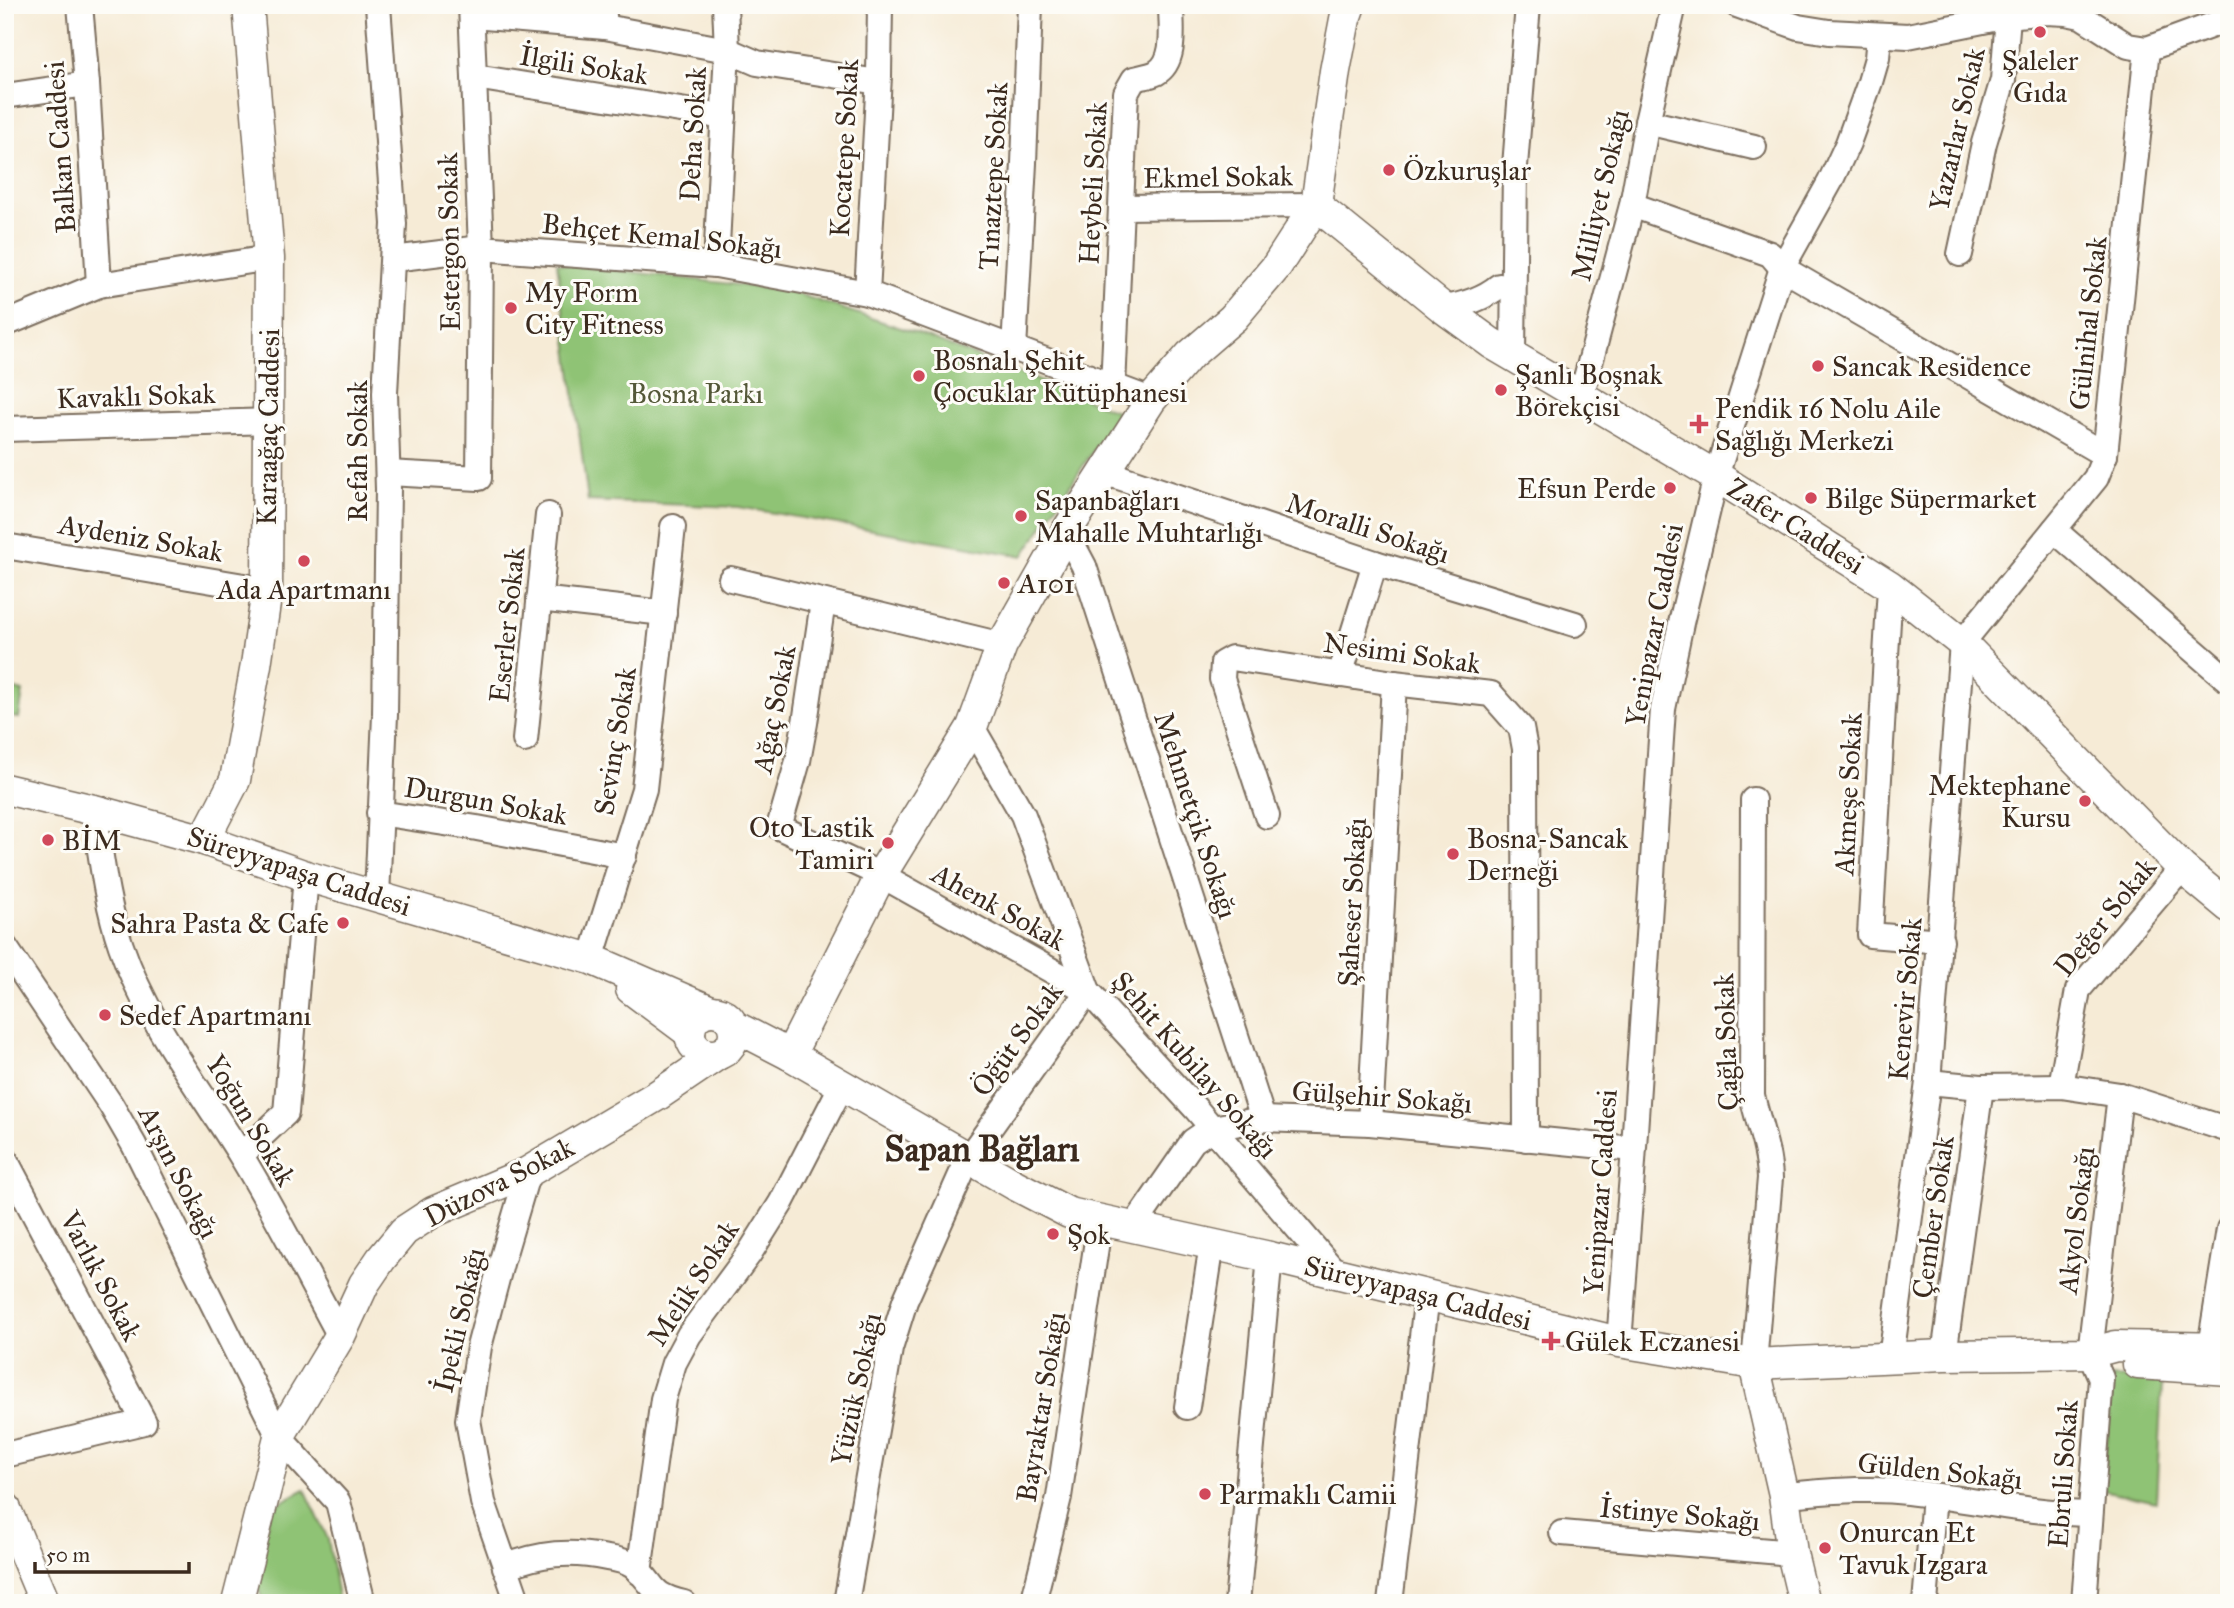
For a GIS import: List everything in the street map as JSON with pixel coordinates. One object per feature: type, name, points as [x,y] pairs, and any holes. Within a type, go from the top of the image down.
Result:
[{"type":"street","name":"Balkan Caddesi","points":[[80,5],[99,285]]},
{"type":"street","name":"Karaağaç Caddesi","points":[[204,840],[235,780],[267,590],[269,258],[248,5]]},
{"type":"street","name":"Refah Sokak","points":[[377,897],[385,715],[388,473],[385,393],[394,224],[378,5]]},
{"type":"street","name":"Deha Sokak","points":[[716,265],[727,50],[725,5]]},
{"type":"street","name":"Kocatepe Sokak","points":[[867,293],[880,5]]},
{"type":"street","name":"Tınaztepe Sokak","points":[[1014,350],[1030,5]]},
{"type":"street","name":"Heybeli Sokak","points":[[1113,388],[1126,93],[1134,79],[1156,73],[1168,61],[1171,5]]},
{"type":"street","points":[[790,1055],[881,875],[972,727],[1002,645],[1066,532],[1151,400],[1190,355],[1233,318],[1276,267],[1316,205],[1335,71],[1350,5]]},
{"type":"street","points":[[1505,352],[1499,286],[1501,138],[1514,5]]},
{"type":"street","points":[[1505,352],[1515,166],[1528,5]]},
{"type":"street","name":"Milliyet Sokağı","points":[[1581,397],[1632,205],[1647,122],[1674,5]]},
{"type":"street","points":[[1737,5],[1798,27],[1829,32],[1908,36],[2008,16],[2081,10],[2128,46],[2147,49],[2229,19]]},
{"type":"street","points":[[472,11],[604,16],[727,50],[757,63],[878,82]]},
{"type":"street","name":"Estergon Sokak","points":[[388,473],[479,478],[481,248],[472,11]]},
{"type":"street","name":"Yazarlar Sokak","points":[[1960,254],[1984,143],[2003,80],[2008,16]]},
{"type":"street","name":"Yenipazar Caddesi","points":[[1619,1342],[1663,709],[1716,476],[1782,268],[1830,182],[1847,144],[1870,82],[1879,35]]},
{"type":"street","name":"Gülnihal Sokak","points":[[1962,643],[2096,478],[2105,455],[2147,49]]},
{"type":"street","name":"İlgili Sokak","points":[[475,77],[724,117]]},
{"type":"street","points":[[5,96],[87,84]]},
{"type":"street","points":[[1647,122],[1754,146]]},
{"type":"street","name":"Ekmel Sokak","points":[[1122,207],[1316,205]]},
{"type":"street","name":"Zafer Caddesi","points":[[1316,205],[1443,308],[1505,352],[1716,476],[1890,586],[1962,643],[2182,868],[2229,907]]},
{"type":"street","points":[[1632,205],[1769,254],[1782,268],[2105,455]]},
{"type":"street","name":"Behçet Kemal Sokağı","points":[[393,259],[481,248],[716,265],[867,293],[1113,388],[1151,400]]},
{"type":"street","points":[[5,324],[99,285],[269,258]]},
{"type":"street","points":[[1443,308],[1471,302],[1490,294],[1499,286]]},
{"type":"street","name":"Kavaklı Sokak","points":[[5,429],[269,421]]},
{"type":"street","name":"Moralli Sokağı","points":[[1104,472],[1375,563],[1575,624]]},
{"type":"street","name":"Eserler Sokak","points":[[526,740],[548,515]]},
{"type":"street","name":"Sevinç Sokak","points":[[591,960],[644,789],[673,527]]},
{"type":"street","points":[[2054,530],[2229,681]]},
{"type":"street","name":"Mehmetçik Sokağı","points":[[1066,532],[1084,566],[1263,1119]]},
{"type":"street","name":"Aydeniz Sokak","points":[[5,546],[267,590]]},
{"type":"street","points":[[1340,675],[1375,563]]},
{"type":"street","points":[[731,579],[1002,645]]},
{"type":"street","name":"Akmeşe Sokak","points":[[1890,586],[1870,934],[1941,941]]},
{"type":"street","points":[[540,600],[664,613]]},
{"type":"street","name":"Ağaç Sokak","points":[[779,827],[806,723],[823,601]]},
{"type":"street","name":"Kenevir Sokak","points":[[1891,1358],[1928,1082],[1962,643]]},
{"type":"street","name":"Nesimi Sokak","points":[[1267,816],[1222,679],[1223,663],[1232,658],[1394,683],[1491,694],[1521,728],[1525,749],[1526,1139]]},
{"type":"street","name":"Şaheser Sokağı","points":[[1370,1124],[1394,683]]},
{"type":"street","name":"Şehit Kubilay Sokağı","points":[[972,727],[1023,815],[1088,991],[1212,1128],[1335,1272]]},
{"type":"street","name":"Süreyyapaşa Caddesi","points":[[12,797],[94,810],[204,840],[306,876],[591,960],[712,1036],[790,1055],[1015,1185],[1069,1213],[1335,1272],[1619,1342],[1754,1364],[1944,1355],[2090,1353],[2116,1362],[2214,1358],[2229,1385]]},
{"type":"street","name":"Çağla Sokak","points":[[1754,800],[1752,1095],[1769,1157],[1770,1178],[1754,1364]]},
{"type":"street","name":"Yoğun Sokak","points":[[94,810],[106,884],[120,945],[138,988],[163,1034],[241,1155],[340,1336]]},
{"type":"street","name":"Durgun Sokak","points":[[379,813],[477,828],[624,856]]},
{"type":"street","name":"Ahenk Sokak","points":[[779,827],[881,875],[1088,991]]},
{"type":"street","name":"Değer Sokak","points":[[2061,1086],[2078,990],[2182,868]]},
{"type":"street","points":[[241,1155],[286,1113],[306,876]]},
{"type":"street","name":"Arşın Sokağı","points":[[5,947],[111,1105],[134,1145],[279,1437],[338,1502],[363,1603]]},
{"type":"street","name":"Öğüt Sokak","points":[[969,1157],[1088,991]]},
{"type":"street","name":"Düzova Sokak","points":[[237,1603],[279,1437],[340,1336],[364,1284],[404,1231],[433,1212],[528,1172],[659,1095],[712,1036]]},
{"type":"street","points":[[1928,1082],[1981,1087],[2061,1086],[2120,1095],[2229,1130]]},
{"type":"street","name":"Melik Sokak","points":[[639,1572],[663,1399],[674,1363],[689,1335],[749,1254],[781,1203],[842,1085]]},
{"type":"street","name":"Çember Sokak","points":[[1944,1355],[1981,1087]]},
{"type":"street","name":"Akyol Sokağı","points":[[2090,1353],[2120,1095]]},
{"type":"street","name":"Gülşehir Sokağı","points":[[1212,1128],[1263,1119],[1370,1124],[1633,1149]]},
{"type":"street","points":[[1134,1226],[1193,1141],[1212,1128]]},
{"type":"street","name":"Yüzük Sokağı","points":[[846,1603],[890,1349],[905,1301],[969,1157]]},
{"type":"street","name":"Varlık Sokak","points":[[5,1159],[144,1422],[5,1455]]},
{"type":"street","name":"İpekli Sokağı","points":[[518,1603],[483,1502],[468,1420],[479,1347],[528,1172]]},
{"type":"street","name":"Bayraktar Sokağı","points":[[1033,1603],[1059,1497],[1100,1220]]},
{"type":"street","points":[[2214,1358],[2229,1229]]},
{"type":"street","points":[[1187,1407],[1212,1244]]},
{"type":"street","points":[[1237,1603],[1270,1257]]},
{"type":"street","points":[[1390,1603],[1427,1295]]},
{"type":"street","name":"Ebruli Sokak","points":[[2084,1603],[2101,1378],[2090,1353]]},
{"type":"street","points":[[1754,1364],[1784,1495],[1792,1553],[1804,1603]]},
{"type":"street","name":"Gülden Sokağı","points":[[1784,1495],[1876,1489],[2034,1511],[2090,1514]]},
{"type":"street","points":[[1925,1603],[1934,1496]]},
{"type":"street","points":[[5,1507],[45,1603]]},
{"type":"street","name":"İstinye Sokağı","points":[[1562,1533],[1792,1553]]},
{"type":"street","points":[[505,1567],[528,1558],[569,1552],[628,1563],[661,1597],[684,1603]]},
{"type":"green space","name":"Bosna Parkı","points":[[557,263],[789,291],[919,334],[1119,412],[1023,556],[738,507],[588,501]]},
{"type":"green space","points":[[5,688],[23,691],[19,718],[5,716]]},
{"type":"green space","points":[[2112,1377],[2162,1382],[2156,1502],[2102,1490]]},
{"type":"green space","points":[[305,1489],[328,1539],[339,1603],[264,1603],[256,1583],[270,1508]]},
{"type":"place","name":"Şaleler Gıda","points":[[2040,32]]},
{"type":"place","name":"Özkuruşlar","points":[[1389,170]]},
{"type":"place","name":"My Form City Fitness","points":[[511,308]]},
{"type":"place","name":"Sancak Residence","points":[[1818,366]]},
{"type":"place","name":"Bosnalı Şehit Çocuklar Kütüphanesi","points":[[919,376]]},
{"type":"place","name":"Şanlı Boşnak Börekçisi","points":[[1501,390]]},
{"type":"place","name":"Pendik 16 Nolu Aile Sağlığı Merkezi","points":[[1699,424]]},
{"type":"place","name":"Efsun Perde","points":[[1670,488]]},
{"type":"place","name":"Bilge Süpermarket","points":[[1811,498]]},
{"type":"place","name":"Sapanbağları Mahalle Muhtarlığı","points":[[1021,516]]},
{"type":"place","name":"Ada Apartmanı","points":[[304,561]]},
{"type":"place","name":"A101","points":[[1004,583]]},
{"type":"place","name":"Mektephane Kursu","points":[[2085,801]]},
{"type":"place","name":"BİM","points":[[48,840]]},
{"type":"place","name":"Oto Lastik Tamiri","points":[[888,843]]},
{"type":"place","name":"Bosna-Sancak Derneği","points":[[1453,854]]},
{"type":"place","name":"Sahra Pasta & Cafe","points":[[343,923]]},
{"type":"place","name":"Sedef Apartmanı","points":[[105,1015]]},
{"type":"place","name":"Şok","points":[[1053,1234]]},
{"type":"place","name":"Gülek Eczanesi","points":[[1551,1341]]},
{"type":"place","name":"Parmaklı Camii","points":[[1205,1494]]},
{"type":"place","name":"Onurcan Et Tavuk Izgara","points":[[1825,1548]]},
{"type":"district","name":"Sapan Bağları","points":[[982,1149]]}]
